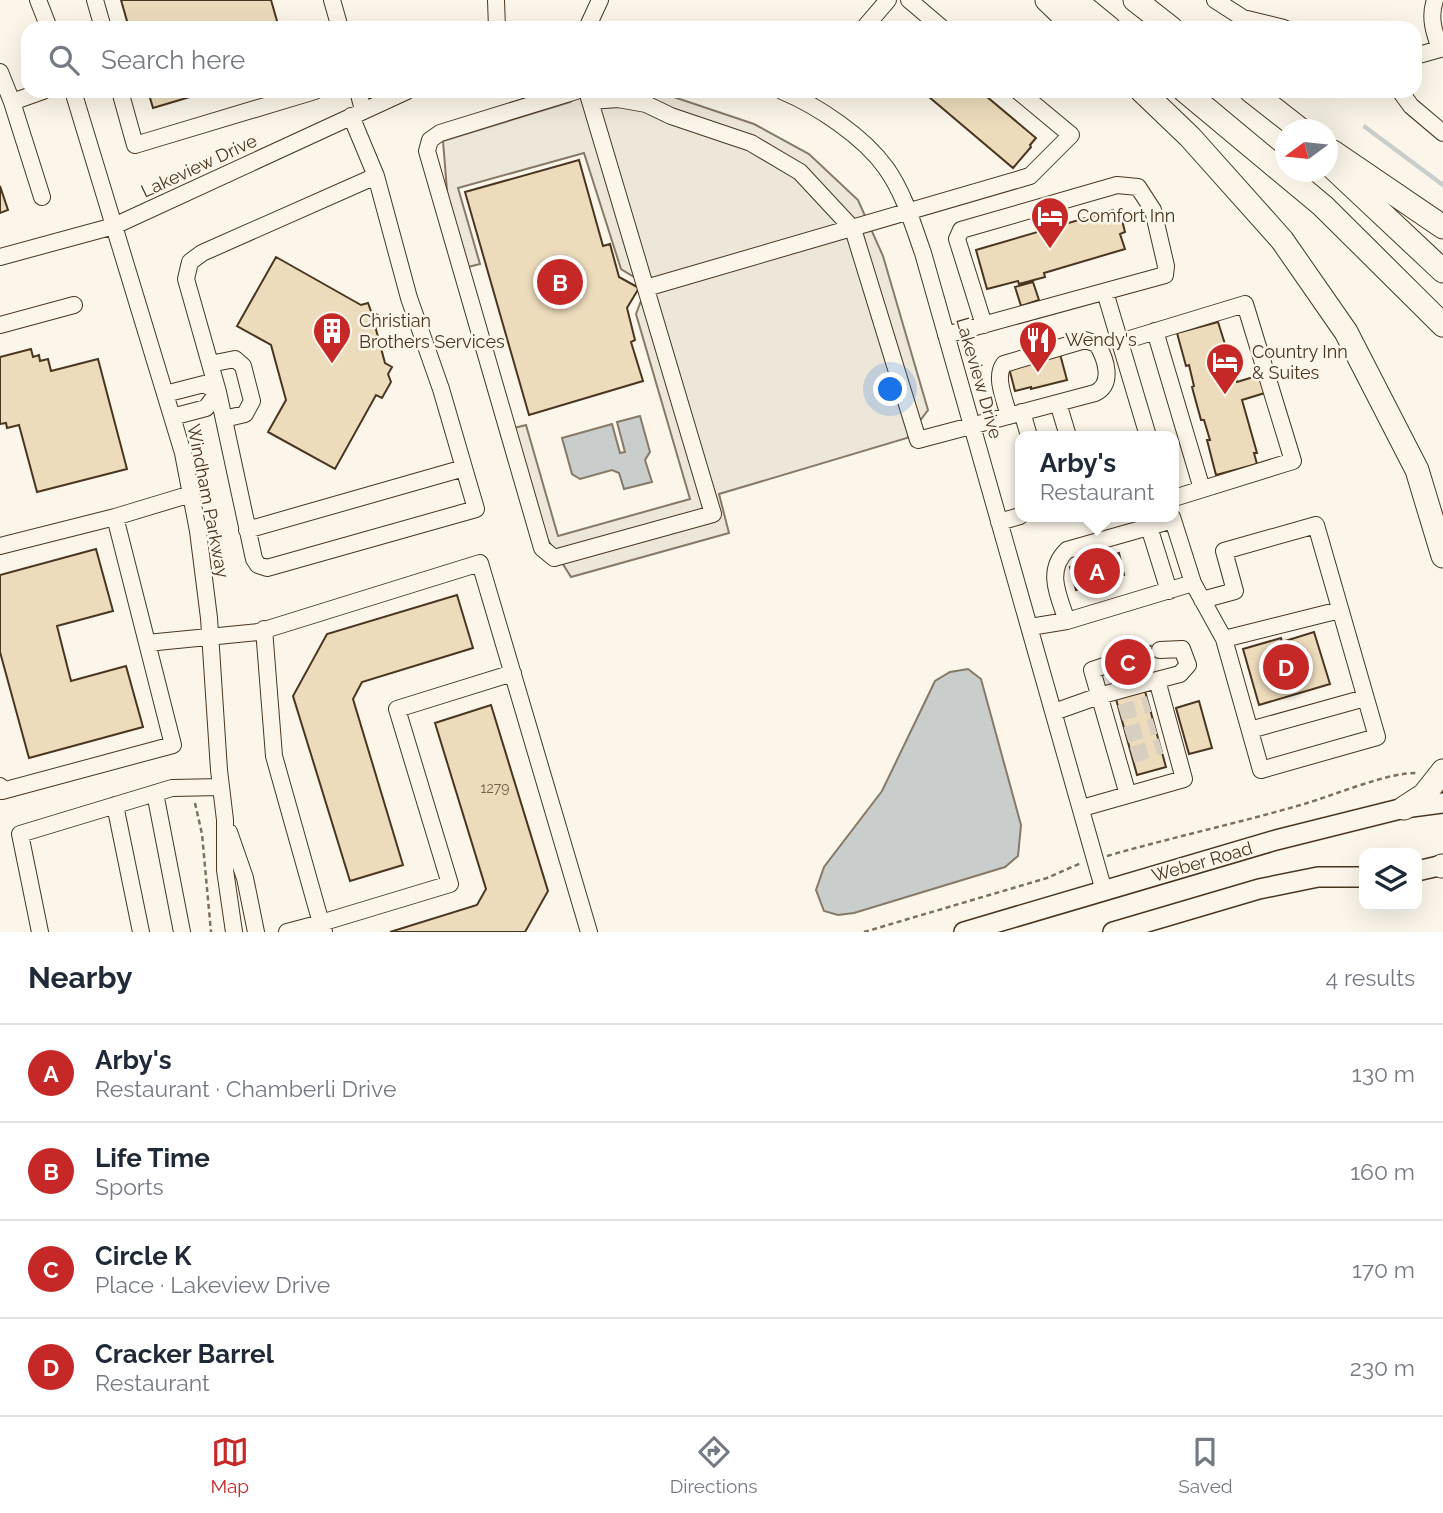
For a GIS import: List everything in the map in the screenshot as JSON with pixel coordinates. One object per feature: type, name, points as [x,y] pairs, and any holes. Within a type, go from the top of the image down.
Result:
[{"type":"highway","points":[[1046,0],[1068,21]]},
{"type":"highway","points":[[1075,0],[1100,21]]},
{"type":"highway","points":[[1129,0],[1154,21]]},
{"type":"highway","points":[[1135,0],[1162,21]]},
{"type":"highway","points":[[1149,98],[1190,137],[1282,240],[1346,332],[1417,470],[1443,556]]},
{"type":"highway","points":[[1193,98],[1323,206],[1443,325]]},
{"type":"highway","points":[[1248,98],[1275,120]]},
{"type":"highway","points":[[1260,98],[1287,119]]},
{"type":"highway","points":[[1338,155],[1443,227]]},
{"type":"highway","points":[[1338,172],[1443,271]]},
{"type":"highway","points":[[1404,808],[1424,795],[1442,772]]},
{"type":"main road","name":"Weber Road","points":[[964,932],[1276,840],[1404,808],[1443,803]]},
{"type":"main road","points":[[1422,870],[1443,866]]},
{"type":"main road","points":[[1115,932],[1259,889],[1318,877],[1359,877]]},
{"type":"street","points":[[38,0],[46,21]]},
{"type":"street","points":[[95,0],[101,21]]},
{"type":"street","points":[[332,0],[338,21]]},
{"type":"street","points":[[496,0],[497,21]]},
{"type":"street","points":[[590,21],[600,0]]},
{"type":"street","points":[[870,21],[888,0]]},
{"type":"street","points":[[909,0],[934,21]]},
{"type":"street","points":[[1215,0],[1243,18],[1255,21]]},
{"type":"street","points":[[1422,55],[1441,54],[1433,31],[1434,0]]},
{"type":"street","points":[[0,72],[42,197]]},
{"type":"street","points":[[12,102],[23,98]]},
{"type":"street","name":"Windham Parkway","points":[[81,98],[114,226],[183,453],[191,494],[211,636],[225,820],[225,870],[234,932]]},
{"type":"street","points":[[122,98],[135,145],[292,98]]},
{"type":"street","points":[[358,98],[357,113],[376,176],[410,298],[441,389],[476,509],[267,568],[258,565],[254,559],[218,392],[186,279],[190,262],[202,253],[376,176]]},
{"type":"street","name":"Lakeview Drive","points":[[0,257],[114,226],[391,98]]},
{"type":"street","points":[[553,98],[440,133],[430,140],[427,151],[542,548],[554,558],[713,514],[590,98]]},
{"type":"street","points":[[608,98],[646,104],[671,117],[751,143],[800,172],[853,229],[918,440],[972,425],[1016,414],[1059,403],[1095,393],[1104,387],[1106,372],[1100,347],[1094,341],[1081,341],[1004,364],[999,377],[1016,414],[1026,431]]},
{"type":"street","name":"Lakeview Drive","points":[[817,98],[887,168],[909,212],[1104,891]]},
{"type":"street","points":[[646,288],[1030,176],[1071,135],[1026,98]]},
{"type":"street","points":[[1405,98],[1443,133]]},
{"type":"street","points":[[946,335],[984,325],[1105,292],[1165,275],[1153,209],[1138,187],[1117,186],[961,230],[957,239],[984,325]]},
{"type":"street","points":[[1105,292],[1147,431]]},
{"type":"street","points":[[1120,342],[1245,303],[1293,461],[1179,496]]},
{"type":"street","points":[[0,325],[75,305]]},
{"type":"street","points":[[1155,331],[1202,489]]},
{"type":"street","points":[[210,364],[235,359],[243,366],[252,401],[245,414],[224,419]]},
{"type":"street","points":[[165,394],[204,384],[218,392]]},
{"type":"street","points":[[172,417],[206,408],[218,392]]},
{"type":"street","points":[[1059,403],[1067,431]]},
{"type":"street","points":[[247,530],[464,468]]},
{"type":"street","points":[[0,546],[115,517],[191,494]]},
{"type":"street","points":[[0,786],[2,791],[173,744],[115,517]]},
{"type":"street","points":[[999,522],[1015,517]]},
{"type":"street","points":[[1067,621],[1054,580],[1056,563],[1061,556],[1067,550],[1163,522]]},
{"type":"street","points":[[1173,522],[1193,583],[1202,600],[1224,639],[1261,770],[1377,737],[1316,525],[1224,551],[1235,591],[1202,600]]},
{"type":"street","points":[[1149,527],[1169,591]]},
{"type":"street","points":[[147,643],[264,629],[480,563],[589,932]]},
{"type":"street","points":[[1030,627],[1067,621],[1193,583]]},
{"type":"street","points":[[1224,639],[1340,610]]},
{"type":"street","points":[[264,629],[274,756],[322,928]]},
{"type":"street","points":[[1054,712],[1099,696],[1180,674],[1188,665],[1182,649],[1160,650]]},
{"type":"street","points":[[1107,665],[1092,670],[1099,696],[1113,715],[1125,757],[1128,795]]},
{"type":"street","points":[[287,932],[322,928],[450,884],[397,709],[513,673]]},
{"type":"street","points":[[1082,808],[1184,779],[1167,745],[1156,702],[1157,680]]},
{"type":"street","points":[[1250,730],[1365,698]]},
{"type":"street","points":[[40,932],[20,834],[172,788],[221,787]]},
{"type":"street","points":[[155,793],[182,932]]},
{"type":"street","points":[[115,806],[141,932]]},
{"type":"street","points":[[225,820],[245,878],[256,932]]},
{"type":"path","points":[[864,932],[1182,834],[1232,824],[1412,773],[1442,772]]},
{"type":"path","points":[[195,803],[202,834],[211,932]]},
{"type":"shaded area","points":[[576,98],[677,98],[754,124],[809,154],[858,200],[883,256],[928,410],[907,438],[719,494],[729,533],[571,577],[546,537],[514,428],[526,425],[558,536],[690,499],[636,314],[647,285],[621,269],[584,153],[458,188],[480,264],[468,267],[448,203],[443,141]]},
{"type":"shaded area","points":[[640,416],[650,452],[645,460],[652,482],[624,489],[619,473],[612,470],[580,479],[572,474],[562,438],[612,424],[620,453],[625,452],[617,422]]},
{"type":"shaded area","points":[[968,669],[981,679],[1021,825],[1018,856],[1005,867],[854,913],[838,915],[824,911],[816,890],[824,867],[882,791],[935,681],[950,672]]},
{"type":"building","points":[[121,0],[271,0],[277,21],[127,21]]},
{"type":"building","points":[[150,98],[187,98],[153,108]]},
{"type":"building","points":[[930,98],[988,98],[1036,138],[1013,168]]},
{"type":"building","points":[[579,160],[603,246],[610,244],[619,277],[639,288],[627,308],[635,340],[631,342],[643,381],[529,415],[465,192]]},
{"type":"building","points":[[0,186],[8,210],[0,213]]},
{"type":"building","name":"Comfort Inn","points":[[1113,210],[1115,218],[1121,216],[1125,232],[1120,234],[1125,249],[1044,273],[1045,277],[987,289],[976,250]]},
{"type":"building","name":"Christian Brothers Services","points":[[276,257],[361,305],[368,303],[371,311],[378,315],[374,322],[385,363],[392,367],[388,374],[391,382],[382,398],[376,395],[335,469],[268,432],[286,400],[271,345],[237,326]]},
{"type":"building","points":[[1033,282],[1039,300],[1021,306],[1015,287]]},
{"type":"building","name":"Country Inn & Suites","points":[[1218,322],[1237,382],[1263,374],[1268,392],[1242,400],[1257,453],[1254,453],[1257,464],[1216,475],[1207,440],[1210,440],[1204,420],[1201,420],[1189,365],[1186,366],[1177,333]]},
{"type":"building","points":[[31,349],[33,357],[39,355],[40,361],[48,359],[51,371],[98,359],[127,469],[37,492],[19,425],[7,428],[6,423],[0,424],[0,357]]},
{"type":"building","name":"Wendy's","points":[[1060,354],[1067,380],[1015,391],[1009,368]]},
{"type":"building","points":[[96,549],[113,611],[57,626],[71,681],[126,666],[143,727],[29,758],[0,652],[0,575]]},
{"type":"building","points":[[1111,551],[1112,555],[1119,553],[1124,575],[1094,580],[1096,585],[1076,590],[1070,567],[1080,565],[1079,560]]},
{"type":"building","points":[[457,595],[473,648],[362,682],[353,699],[403,865],[350,881],[293,696],[327,634]]},
{"type":"building","points":[[1314,632],[1330,684],[1259,705],[1243,649],[1281,638],[1282,642]]},
{"type":"building","points":[[1158,644],[1161,655],[1150,659],[1152,665],[1112,676],[1105,659]]},
{"type":"building","points":[[1145,691],[1166,767],[1137,775],[1116,699]]},
{"type":"building","points":[[1199,701],[1212,748],[1189,754],[1176,708]]},
{"type":"building","points":[[491,705],[548,891],[525,932],[390,932],[477,905],[486,889],[435,723]]},
{"type":"waterway","points":[[1365,127],[1443,185]]},
{"type":"tunnel","points":[[1107,665],[1160,650]]},
{"type":"tunnel","points":[[1120,713],[1149,704]]},
{"type":"tunnel","points":[[1126,735],[1155,726]]},
{"type":"tunnel","points":[[1132,755],[1161,746]]},
{"type":"place","name":"Comfort Inn","points":[[1050,250]]},
{"type":"place","name":"Life Time","points":[[560,282]]},
{"type":"place","name":"Christian Brothers Services","points":[[332,365]]},
{"type":"place","name":"Wendy's","points":[[1038,374]]},
{"type":"place","name":"Country Inn & Suites","points":[[1225,396]]},
{"type":"place","name":"Arby's","points":[[1097,571]]},
{"type":"place","name":"Circle K","points":[[1128,662]]},
{"type":"place","name":"Cracker Barrel","points":[[1286,667]]}]
